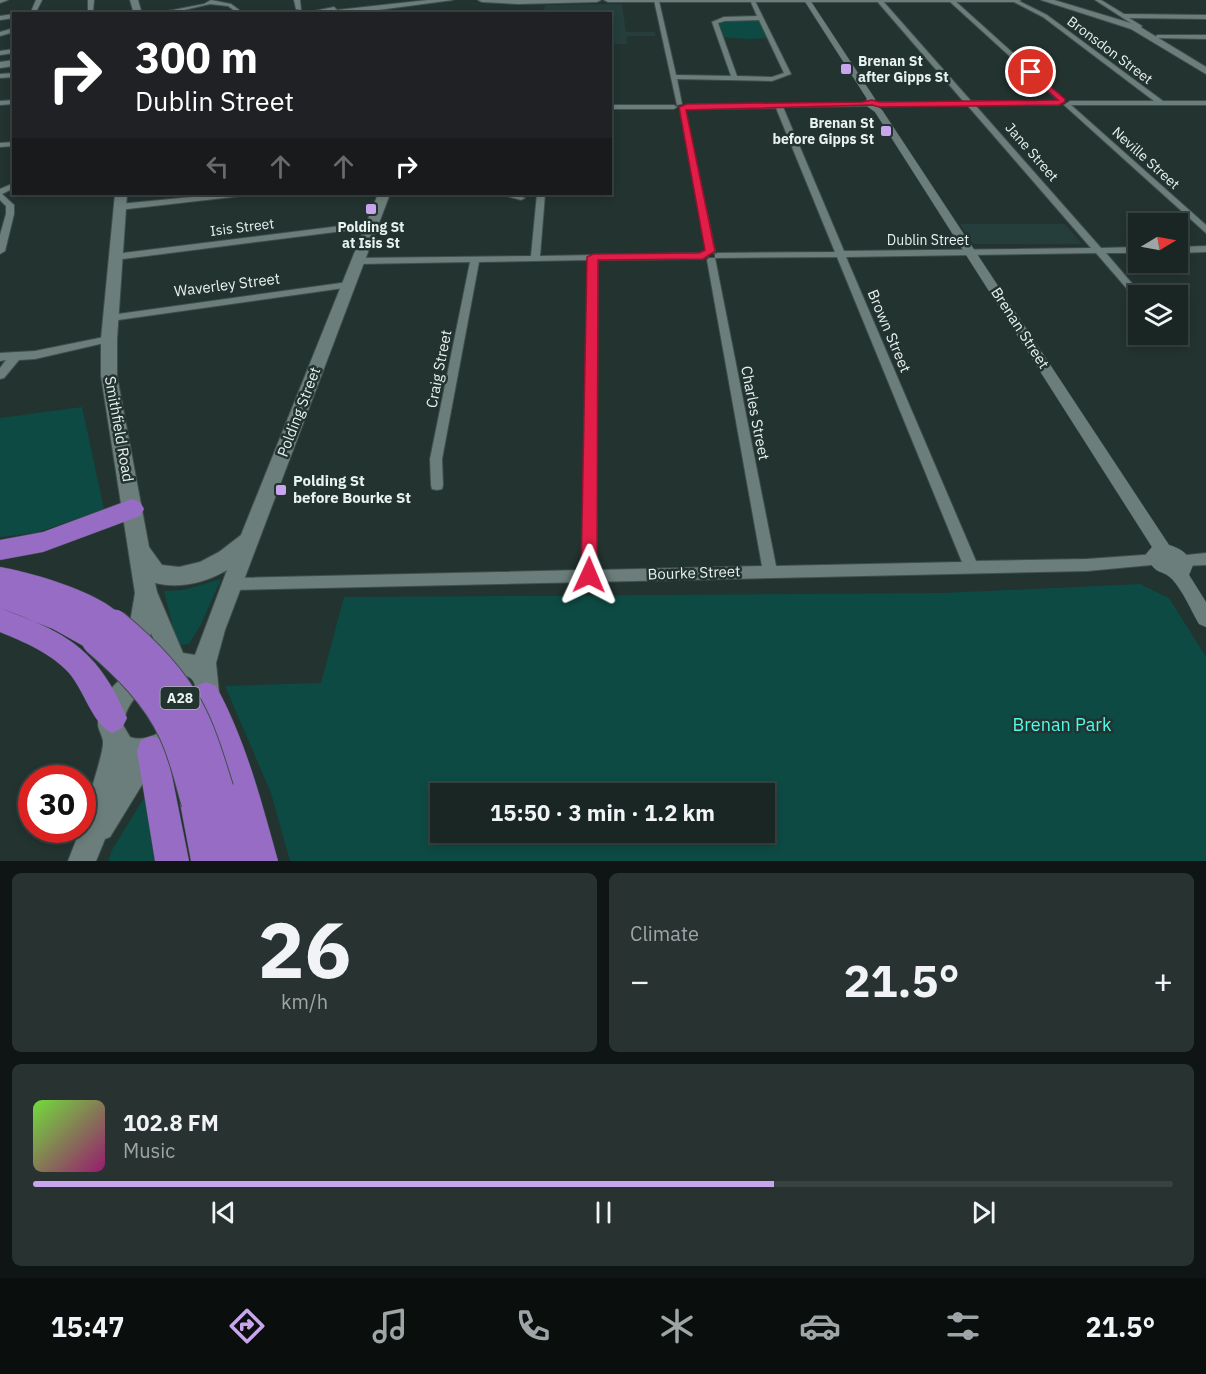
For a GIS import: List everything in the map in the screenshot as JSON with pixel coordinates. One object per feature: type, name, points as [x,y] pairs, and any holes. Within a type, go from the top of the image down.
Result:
[{"type":"highway","points":[[0,550],[43,542],[132,509]]},
{"type":"highway","name":"A28","points":[[0,578],[56,594],[100,613],[105,632],[119,660],[149,692],[208,796],[234,861]]},
{"type":"highway","name":"A28","points":[[0,596],[82,630],[105,632]]},
{"type":"highway","points":[[0,620],[34,634],[74,658],[95,685],[114,730]]},
{"type":"highway","points":[[205,686],[238,768],[261,861]]},
{"type":"highway","points":[[150,751],[172,861]]},
{"type":"highway","name":"A28","points":[[208,796],[208,861]]},
{"type":"main road","points":[[301,11],[414,0]]},
{"type":"main road","points":[[340,12],[450,0]]},
{"type":"main road","points":[[482,0],[1017,0]]},
{"type":"main road","points":[[571,1],[597,0]]},
{"type":"main road","points":[[608,0],[618,1]]},
{"type":"main road","points":[[1045,0],[1104,16],[1139,30],[1206,70]]},
{"type":"main road","points":[[1054,0],[1081,4],[1124,21],[1157,37],[1206,70]]},
{"type":"main road","name":"Polding Street","points":[[205,686],[204,663],[214,630],[384,195]]},
{"type":"main road","name":"Smithfield Road","points":[[120,200],[108,376],[146,592],[177,662]]},
{"type":"main road","points":[[139,550],[155,573],[175,577],[216,566],[233,555],[252,534]]},
{"type":"main road","name":"Smithfield Road","points":[[132,683],[146,592]]},
{"type":"main road","name":"Polding Street","points":[[177,662],[214,630]]},
{"type":"main road","points":[[86,852],[119,700],[132,683],[153,669],[177,662],[194,666],[205,686],[202,710],[188,730],[174,741],[150,751],[129,751],[114,730]]},
{"type":"main road","points":[[86,852],[150,751]]},
{"type":"street","points":[[0,1],[5,0]]},
{"type":"street","points":[[91,0],[91,10]]},
{"type":"street","points":[[297,0],[301,11]]},
{"type":"street","name":"Jane Street","points":[[880,0],[1128,285]]},
{"type":"street","name":"Neville Street","points":[[951,0],[1206,230]]},
{"type":"street","name":"Bronsdon Street","points":[[1012,0],[1045,16],[1161,103]]},
{"type":"street","points":[[1098,0],[1140,27]]},
{"type":"street","name":"Charles Street","points":[[656,1],[711,256],[770,571]]},
{"type":"street","points":[[674,77],[772,79],[788,74],[752,1]]},
{"type":"street","name":"Brenan Street","points":[[807,1],[972,253],[1160,555]]},
{"type":"street","points":[[171,11],[213,2],[229,5],[239,12]]},
{"type":"street","points":[[1124,16],[1206,17]]},
{"type":"street","points":[[734,77],[715,22],[724,19],[761,18]]},
{"type":"street","points":[[1157,37],[1206,37]]},
{"type":"street","points":[[612,107],[1206,103]]},
{"type":"street","name":"Brown Street","points":[[779,106],[972,567]]},
{"type":"street","points":[[120,200],[219,195]]},
{"type":"street","points":[[507,195],[520,198]]},
{"type":"street","points":[[535,258],[541,195]]},
{"type":"street","points":[[0,196],[10,205],[10,214],[0,251]]},
{"type":"street","name":"Isis Street","points":[[115,257],[372,225]]},
{"type":"street","points":[[1188,250],[1206,249]]},
{"type":"street","name":"Dublin Street","points":[[358,261],[1128,250]]},
{"type":"street","points":[[589,575],[593,257]]},
{"type":"street","name":"Craig Street","points":[[437,485],[436,459],[476,259]]},
{"type":"street","name":"Waverley Street","points":[[111,318],[348,285]]},
{"type":"street","points":[[0,357],[35,356],[109,339]]},
{"type":"street","points":[[0,375],[16,356]]},
{"type":"street","points":[[1160,555],[1165,568],[1206,559]]},
{"type":"street","name":"Bourke Street","points":[[232,584],[972,567],[1160,555]]},
{"type":"street","points":[[1179,566],[1206,618]]},
{"type":"shaded area","points":[[622,4],[626,32],[655,32],[656,36],[627,36],[627,44],[612,44],[612,12],[544,12],[545,5]]},
{"type":"shaded area","points":[[960,224],[1065,224],[1082,244],[973,244]]},
{"type":"green space","points":[[758,20],[768,38],[722,37],[717,25],[721,21]]},
{"type":"green space","points":[[82,407],[104,509],[36,533],[0,537],[0,418]]},
{"type":"green space","points":[[221,579],[201,624],[189,644],[182,645],[176,639],[164,591],[183,590]]},
{"type":"green space","name":"Brenan Park","points":[[1140,584],[1169,598],[1206,657],[1206,861],[290,861],[271,793],[225,686],[321,683],[344,597],[942,593]]},
{"type":"green space","points":[[144,798],[152,816],[162,861],[108,861],[113,848]]},
{"type":"place","name":"Brenan St after Gipps St","points":[[846,69]]},
{"type":"place","name":"Brenan St before Gipps St","points":[[886,131]]},
{"type":"place","name":"Polding St at Isis St","points":[[371,209]]},
{"type":"place","name":"Polding St before Bourke St","points":[[281,490]]},
{"type":"route","points":[[589,575],[593,257],[703,256],[704,253],[710,251],[682,109],[687,106],[862,105],[872,102],[879,105],[1059,103],[1062,100],[1031,72]]}]
